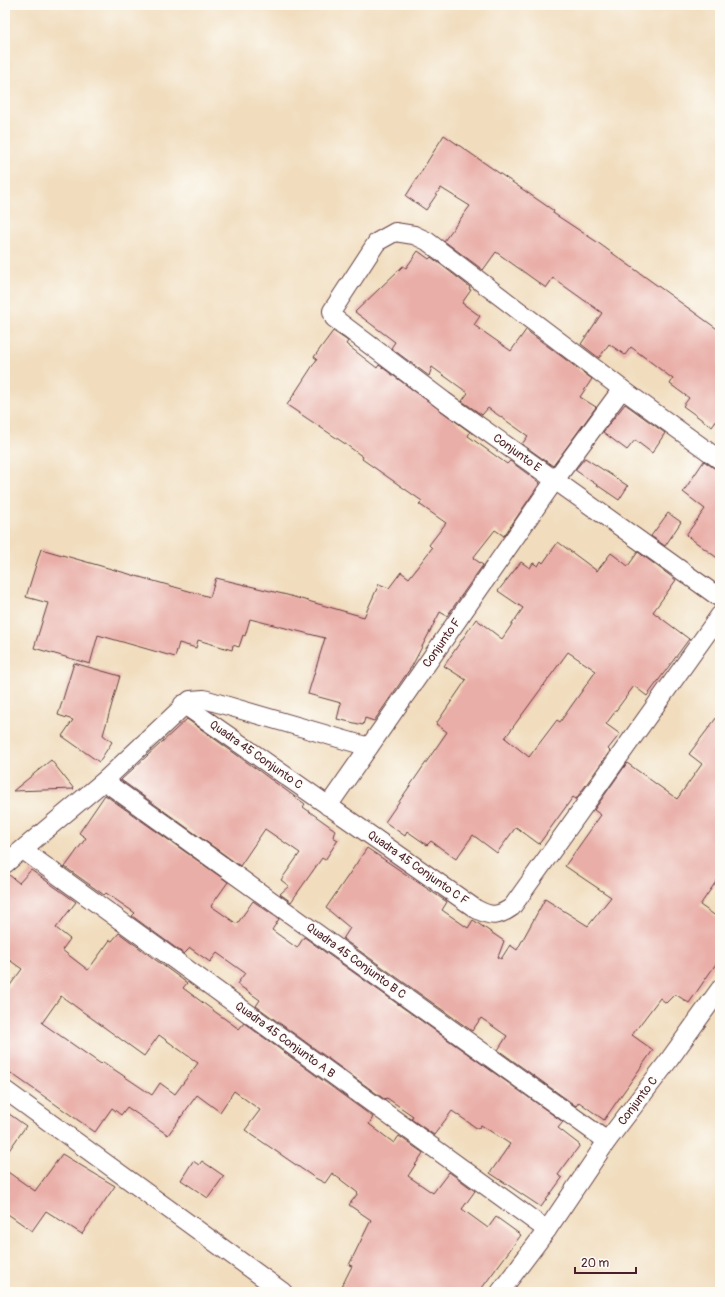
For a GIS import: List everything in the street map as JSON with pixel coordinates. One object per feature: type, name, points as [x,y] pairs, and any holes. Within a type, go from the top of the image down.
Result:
[{"type":"street","name":"Conjunto E","points":[[622,389],[427,241],[414,235],[394,232],[376,242],[332,311],[334,318],[444,401],[720,598]]},
{"type":"street","points":[[622,389],[720,460]]},
{"type":"street","name":"Conjunto F","points":[[328,806],[555,480],[622,389]]},
{"type":"street","name":"Quadra 45 Conjunto C F","points":[[328,806],[476,909],[493,915],[502,914],[512,907],[720,615]]},
{"type":"street","points":[[5,864],[104,781],[183,704],[193,699],[204,699],[369,747]]},
{"type":"street","name":"Quadra 45 Conjunto C","points":[[183,704],[328,806]]},
{"type":"street","name":"Quadra 45 Conjunto B C","points":[[104,781],[607,1141]]},
{"type":"street","name":"Quadra 45 Conjunto A B","points":[[23,850],[547,1230]]},
{"type":"street","name":"Conjunto C","points":[[500,1292],[547,1230],[607,1141],[669,1060],[720,989]]},
{"type":"street","points":[[5,1090],[283,1292]]},
{"type":"building","points":[[444,135],[554,211],[553,213],[597,242],[720,331],[720,416],[712,427],[683,406],[689,398],[670,384],[673,379],[631,347],[625,355],[609,344],[599,358],[581,344],[602,313],[553,278],[546,288],[496,252],[483,270],[444,241],[470,206],[441,188],[426,210],[406,196]]},
{"type":"building","points":[[418,251],[429,259],[431,257],[470,287],[469,289],[471,290],[462,303],[480,316],[474,325],[511,351],[526,330],[592,379],[580,397],[596,407],[553,466],[522,444],[528,436],[488,408],[482,415],[462,401],[468,393],[432,367],[429,376],[391,348],[395,342],[355,312],[403,266],[406,268]]},
{"type":"building","points":[[333,331],[348,341],[346,344],[377,368],[379,365],[470,432],[468,436],[507,464],[510,461],[540,483],[504,536],[495,530],[473,558],[483,565],[447,616],[440,612],[412,666],[374,721],[365,718],[363,725],[337,719],[341,703],[308,694],[325,638],[250,619],[245,636],[243,635],[239,647],[233,645],[232,650],[198,640],[196,648],[179,643],[175,657],[98,635],[90,664],[34,648],[48,603],[26,597],[41,549],[210,597],[216,578],[287,595],[364,617],[379,584],[389,588],[401,572],[409,578],[432,548],[429,545],[446,523],[419,504],[422,501],[362,459],[363,457],[287,405],[317,359],[314,357]]},
{"type":"building","points":[[625,404],[665,433],[652,453],[635,440],[627,450],[603,432]]},
{"type":"building","points":[[585,458],[628,486],[619,500],[575,470]]},
{"type":"building","points":[[704,461],[720,470],[720,560],[686,535],[705,509],[683,492]]},
{"type":"building","points":[[668,513],[681,522],[665,546],[651,536]]},
{"type":"building","points":[[558,542],[597,571],[611,553],[628,566],[638,552],[676,580],[653,612],[689,639],[647,696],[634,686],[606,724],[620,734],[608,749],[610,751],[576,799],[573,797],[539,844],[516,827],[497,853],[473,835],[456,859],[431,841],[427,845],[407,831],[405,836],[385,822],[447,732],[436,724],[466,680],[444,666],[476,619],[502,639],[523,608],[498,591],[521,562],[530,568],[533,563],[538,566],[541,561],[543,563]],"holes":[[[568,652],[596,671],[560,722],[557,720],[529,757],[505,738]]]},
{"type":"building","points":[[74,663],[120,676],[103,735],[112,742],[99,762],[62,736],[73,720],[58,715]]},
{"type":"building","points":[[720,713],[720,876],[700,905],[720,919],[720,958],[689,1003],[675,994],[666,1003],[660,998],[632,1035],[653,1050],[604,1120],[579,1102],[576,1106],[498,1050],[507,1036],[481,1018],[472,1031],[343,939],[350,928],[326,908],[367,848],[447,902],[442,910],[468,928],[473,920],[504,941],[498,957],[501,959],[510,945],[517,950],[545,899],[588,926],[611,897],[565,866],[601,815],[594,810],[627,763],[677,799],[702,764],[689,754]]},
{"type":"building","points":[[187,719],[305,804],[303,807],[335,830],[333,837],[338,840],[325,860],[322,858],[291,902],[280,894],[289,886],[281,880],[300,853],[265,829],[240,866],[121,780]]},
{"type":"building","points":[[51,760],[74,789],[13,791]]},
{"type":"building","points":[[105,795],[228,882],[211,906],[237,924],[253,901],[279,919],[272,930],[297,948],[304,937],[563,1122],[558,1128],[580,1145],[558,1175],[562,1178],[541,1207],[490,1173],[510,1144],[481,1125],[478,1129],[452,1111],[434,1135],[411,1119],[413,1116],[387,1098],[384,1099],[256,1006],[260,1000],[237,984],[245,973],[217,953],[210,962],[190,948],[184,954],[132,916],[135,913],[106,893],[104,895],[65,867],[86,838],[79,833]]},
{"type":"building","points":[[31,870],[76,902],[56,928],[70,939],[62,950],[88,970],[110,940],[112,941],[119,933],[187,983],[183,988],[214,1011],[239,1029],[244,1023],[373,1117],[369,1124],[394,1143],[399,1136],[423,1153],[408,1176],[433,1193],[449,1172],[475,1191],[462,1209],[488,1228],[496,1217],[521,1235],[479,1292],[339,1292],[352,1266],[349,1265],[371,1220],[349,1205],[358,1193],[332,1173],[325,1183],[315,1178],[245,1130],[260,1110],[234,1091],[220,1112],[197,1095],[168,1135],[127,1107],[121,1115],[112,1108],[95,1132],[5,1069],[5,992],[22,969],[5,957],[5,874],[8,874],[19,883]],"holes":[[[61,996],[144,1056],[159,1035],[198,1063],[175,1094],[160,1083],[152,1095],[103,1062],[101,1064],[42,1023]]]},
{"type":"building","points":[[5,1111],[26,1126],[5,1156]]},
{"type":"building","points":[[62,1154],[115,1186],[82,1234],[46,1211],[32,1231],[5,1212],[5,1170],[35,1191]]},
{"type":"building","points":[[193,1161],[199,1165],[202,1161],[224,1176],[208,1198],[181,1180]]}]
